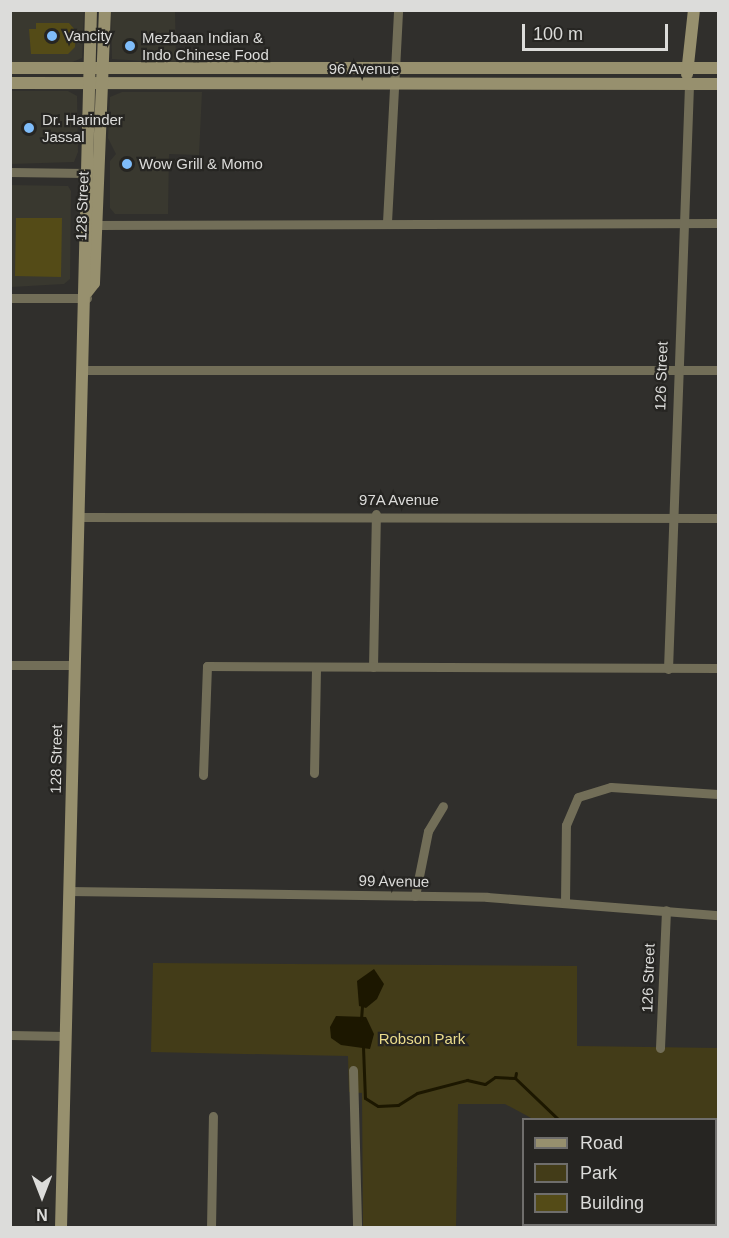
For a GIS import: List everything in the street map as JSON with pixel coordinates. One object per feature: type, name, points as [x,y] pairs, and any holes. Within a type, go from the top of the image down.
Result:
[{"type":"main road","name":"128 Street","points":[[61,1227],[72,665],[87,295],[82,282],[91,10]]},
{"type":"main road","name":"128 Street","points":[[87,295],[94,283],[105,10]]},
{"type":"main road","points":[[664,84],[691,68],[694,10]]},
{"type":"main road","name":"96 Avenue","points":[[10,68],[718,68]]},
{"type":"main road","name":"96 Avenue","points":[[10,82],[718,84]]},
{"type":"street","points":[[387,222],[397,69],[398,10]]},
{"type":"street","name":"126 Street","points":[[668,669],[681,223],[689,84]]},
{"type":"street","points":[[10,172],[85,173]]},
{"type":"street","points":[[96,225],[387,222],[718,223]]},
{"type":"street","points":[[10,298],[87,295]]},
{"type":"street","points":[[83,370],[718,370]]},
{"type":"street","points":[[373,667],[376,514]]},
{"type":"street","name":"97A Avenue","points":[[79,517],[376,514],[718,518]]},
{"type":"street","points":[[10,665],[72,665]]},
{"type":"street","points":[[203,775],[207,666],[718,668]]},
{"type":"street","points":[[314,773],[316,667]]},
{"type":"street","points":[[565,902],[566,825],[578,797],[611,787],[718,794]]},
{"type":"street","points":[[415,896],[428,831],[443,806]]},
{"type":"street","name":"99 Avenue","points":[[68,891],[415,896],[565,902],[718,915]]},
{"type":"street","name":"126 Street","points":[[660,1048],[666,910]]},
{"type":"street","points":[[10,1035],[66,1036]]},
{"type":"street","points":[[353,1070],[357,1227]]},
{"type":"street","points":[[211,1227],[213,1116]]},
{"type":"shaded area","points":[[11,11],[84,11],[82,58],[70,63],[11,62]]},
{"type":"shaded area","points":[[111,11],[175,11],[176,63],[112,59]]},
{"type":"shaded area","points":[[11,91],[68,91],[77,96],[78,152],[74,162],[11,164]]},
{"type":"shaded area","points":[[122,92],[202,92],[199,155],[169,154],[168,214],[115,214],[110,208],[110,161],[116,154],[108,138],[110,97]]},
{"type":"shaded area","points":[[11,185],[68,186],[71,191],[70,279],[64,284],[11,287]]},
{"type":"shaded area","points":[[374,969],[384,984],[377,999],[366,1008],[359,1006],[357,981]]},
{"type":"shaded area","points":[[336,1016],[366,1017],[374,1034],[370,1049],[341,1045],[331,1038],[330,1027]]},
{"type":"green space","name":"Robson Park","points":[[153,963],[577,966],[577,1046],[718,1048],[718,1227],[570,1227],[717,1226],[717,1118],[531,1118],[505,1104],[458,1104],[456,1227],[363,1227],[362,1093],[349,1092],[348,1056],[151,1052]]},
{"type":"building","name":"Vancity","points":[[36,23],[69,23],[76,31],[75,47],[68,54],[31,54],[29,29],[36,29]]},
{"type":"building","points":[[16,218],[62,218],[61,277],[15,276]]},
{"type":"waterway","points":[[361,1020],[362,1005]]},
{"type":"waterway","points":[[363,1047],[365,1098],[378,1106],[398,1105],[417,1093],[467,1080],[485,1084],[495,1077],[515,1078],[516,1073]]},
{"type":"waterway","points":[[515,1078],[557,1118]]},
{"type":"place","name":"Vancity","points":[[52,36]]},
{"type":"place","name":"Mezbaan Indian & Indo Chinese Food","points":[[130,46]]},
{"type":"place","name":"Dr. Harinder Jassal","points":[[29,128]]},
{"type":"place","name":"Wow Grill & Momo","points":[[127,164]]}]
